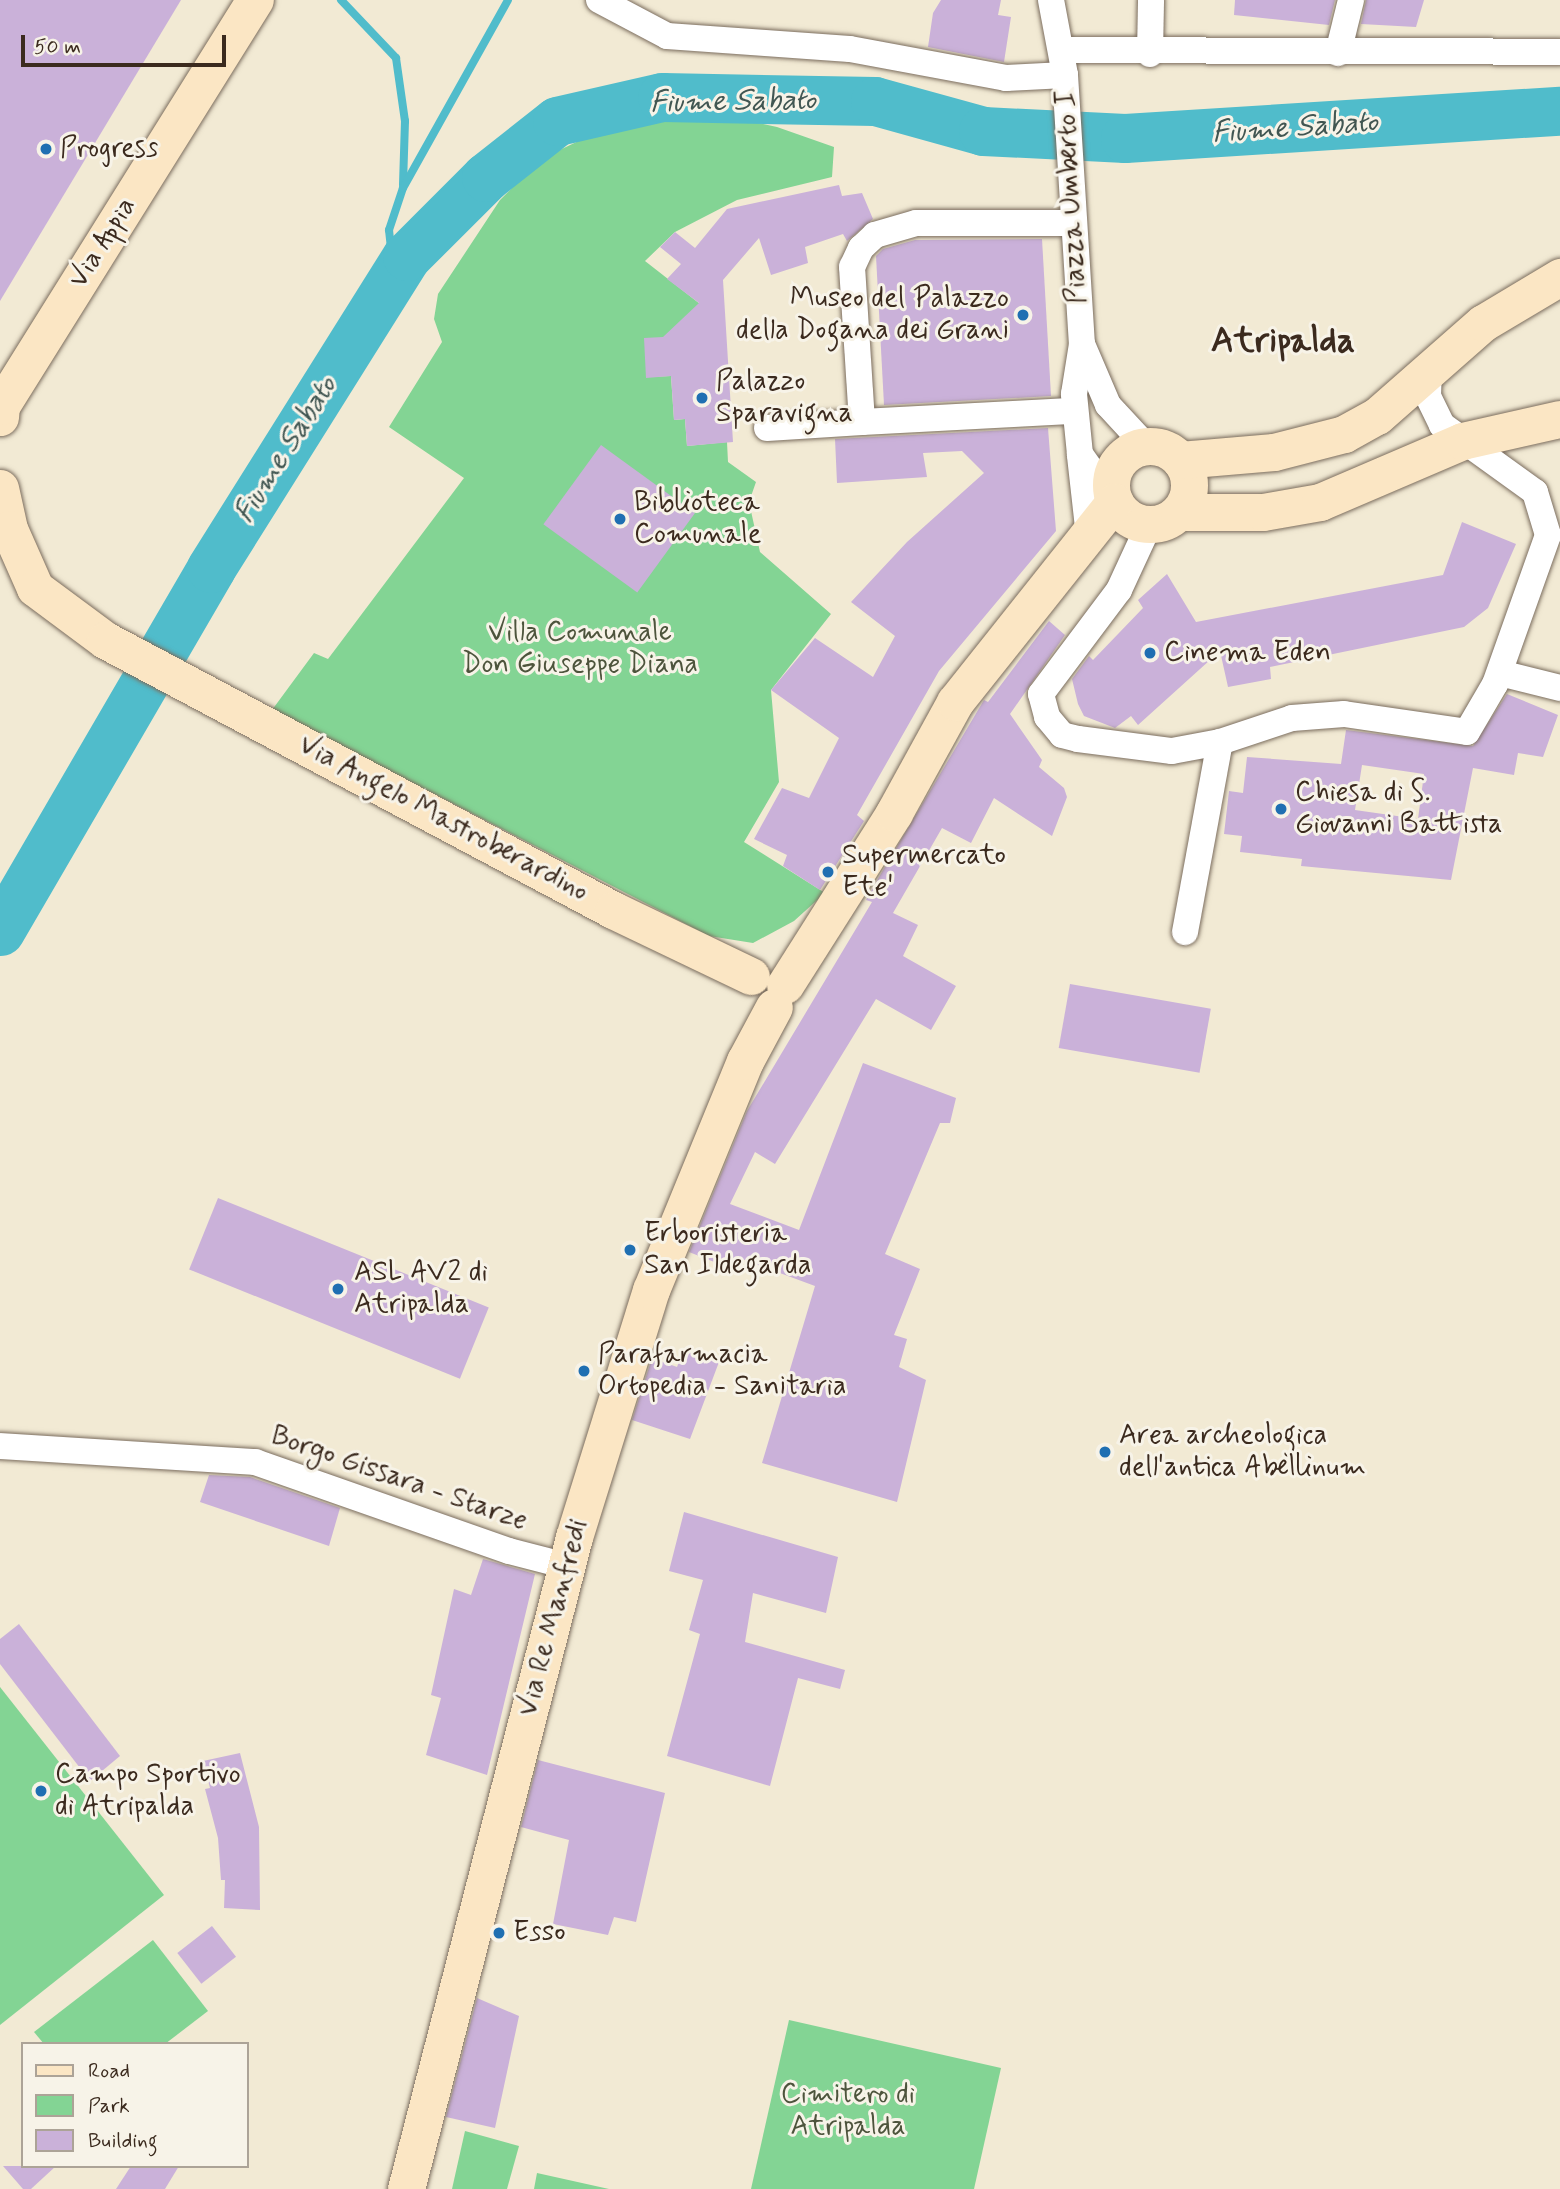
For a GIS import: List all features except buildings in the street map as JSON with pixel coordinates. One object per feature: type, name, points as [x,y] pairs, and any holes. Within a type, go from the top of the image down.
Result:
[{"type":"street","name":"Via Appia","points":[[0,417],[1,407],[255,0]]},
{"type":"street","points":[[599,0],[667,36],[850,50],[1006,78],[1064,71],[1150,54],[1560,52]]},
{"type":"street","name":"Piazza Umberto I","points":[[1051,0],[1064,71],[1082,344],[1075,411],[1089,536]]},
{"type":"street","points":[[1150,54],[1151,0]]},
{"type":"street","points":[[1338,53],[1351,0]]},
{"type":"street","points":[[862,422],[852,267],[861,247],[876,235],[916,223],[1074,213]]},
{"type":"street","points":[[1063,571],[1189,481],[1180,460],[1309,447],[1377,416],[1483,323],[1559,282]]},
{"type":"street","name":"Piazza Umberto I","points":[[1082,344],[1108,405],[1145,445],[1170,451],[1180,460]]},
{"type":"street","points":[[1144,515],[1119,590],[1041,694],[1047,717],[1062,735],[1172,751],[1220,741],[1292,718],[1343,714],[1466,732],[1500,673],[1548,535],[1535,492],[1461,442],[1442,425],[1428,396],[1429,373]]},
{"type":"street","points":[[767,428],[1075,411]]},
{"type":"street","points":[[762,988],[823,930],[955,702],[989,654],[1063,571],[1089,536],[1144,515],[1264,512],[1320,502],[1461,442],[1560,419]]},
{"type":"street","points":[[1144,515],[1111,478],[1122,456],[1145,445]]},
{"type":"street","name":"Piazza Umberto I","points":[[1080,454],[1144,515]]},
{"type":"street","name":"Via Angelo Mastroberardino","points":[[0,488],[9,529],[35,588],[105,640],[692,948],[762,988]]},
{"type":"street","points":[[1500,673],[1560,688]]},
{"type":"street","points":[[1185,932],[1220,741]]},
{"type":"street","name":"Via Re Manfredi","points":[[406,2189],[567,1566],[651,1290],[745,1061],[762,988]]},
{"type":"street","name":"Borgo Gissara - Starze","points":[[0,1446],[255,1462],[509,1551],[567,1566]]},
{"type":"green space","name":"Villa Comunale Don Giuseppe Diana","points":[[663,114],[725,116],[777,127],[834,147],[832,177],[737,200],[675,232],[645,261],[700,304],[646,377],[671,376],[674,420],[685,419],[687,446],[727,442],[728,462],[756,482],[749,502],[760,552],[831,614],[771,690],[779,782],[744,842],[825,893],[794,921],[753,943],[709,936],[272,710],[314,653],[328,659],[464,478],[389,427],[442,342],[434,319],[438,294],[500,200],[541,159],[616,123]]},
{"type":"green space","name":"Campo Sportivo di Atripalda","points":[[0,1687],[164,1895],[0,2025]]},
{"type":"green space","points":[[153,1940],[208,2011],[168,2042],[42,2042],[34,2032]]},
{"type":"green space","name":"Cimitero di Atripalda","points":[[789,2020],[1001,2068],[974,2189],[751,2189]]},
{"type":"green space","points":[[465,2131],[519,2146],[507,2189],[452,2189]]},
{"type":"green space","points":[[537,2173],[609,2189],[534,2189]]},
{"type":"waterway","points":[[341,0],[396,58],[405,121],[403,185]]},
{"type":"waterway","points":[[394,276],[389,230],[403,188],[508,0]]},
{"type":"waterway","name":"Fiume Sabato","points":[[0,931],[211,568],[407,256],[486,177],[557,121],[662,97],[875,101],[983,131],[1125,138],[1560,111]]},
{"type":"place","name":"Progress","points":[[46,149]]},
{"type":"place","name":"Museo del Palazzo della Dogana dei Grani","points":[[1023,315]]},
{"type":"place","name":"Palazzo Sparavigna","points":[[702,398]]},
{"type":"place","name":"Biblioteca Comunale","points":[[620,519]]},
{"type":"place","name":"Cinema Eden","points":[[1150,653]]},
{"type":"place","name":"Chiesa di S. Giovanni Battista","points":[[1281,809]]},
{"type":"place","name":"Supermercato Ete'","points":[[828,872]]},
{"type":"place","name":"Erboristeria San Ildegarda","points":[[630,1250]]},
{"type":"place","name":"ASL AV2 di Atripalda","points":[[338,1289]]},
{"type":"place","name":"Parafarmacia Ortopedia - Sanitaria","points":[[584,1371]]},
{"type":"place","name":"Area archeologica dell'antica Abellinum","points":[[1105,1452]]},
{"type":"place","name":"Campo Sportivo di Atripalda","points":[[41,1791]]},
{"type":"place","name":"Esso","points":[[499,1933]]},
{"type":"district","name":"Atripalda","points":[[1283,341]]}]
